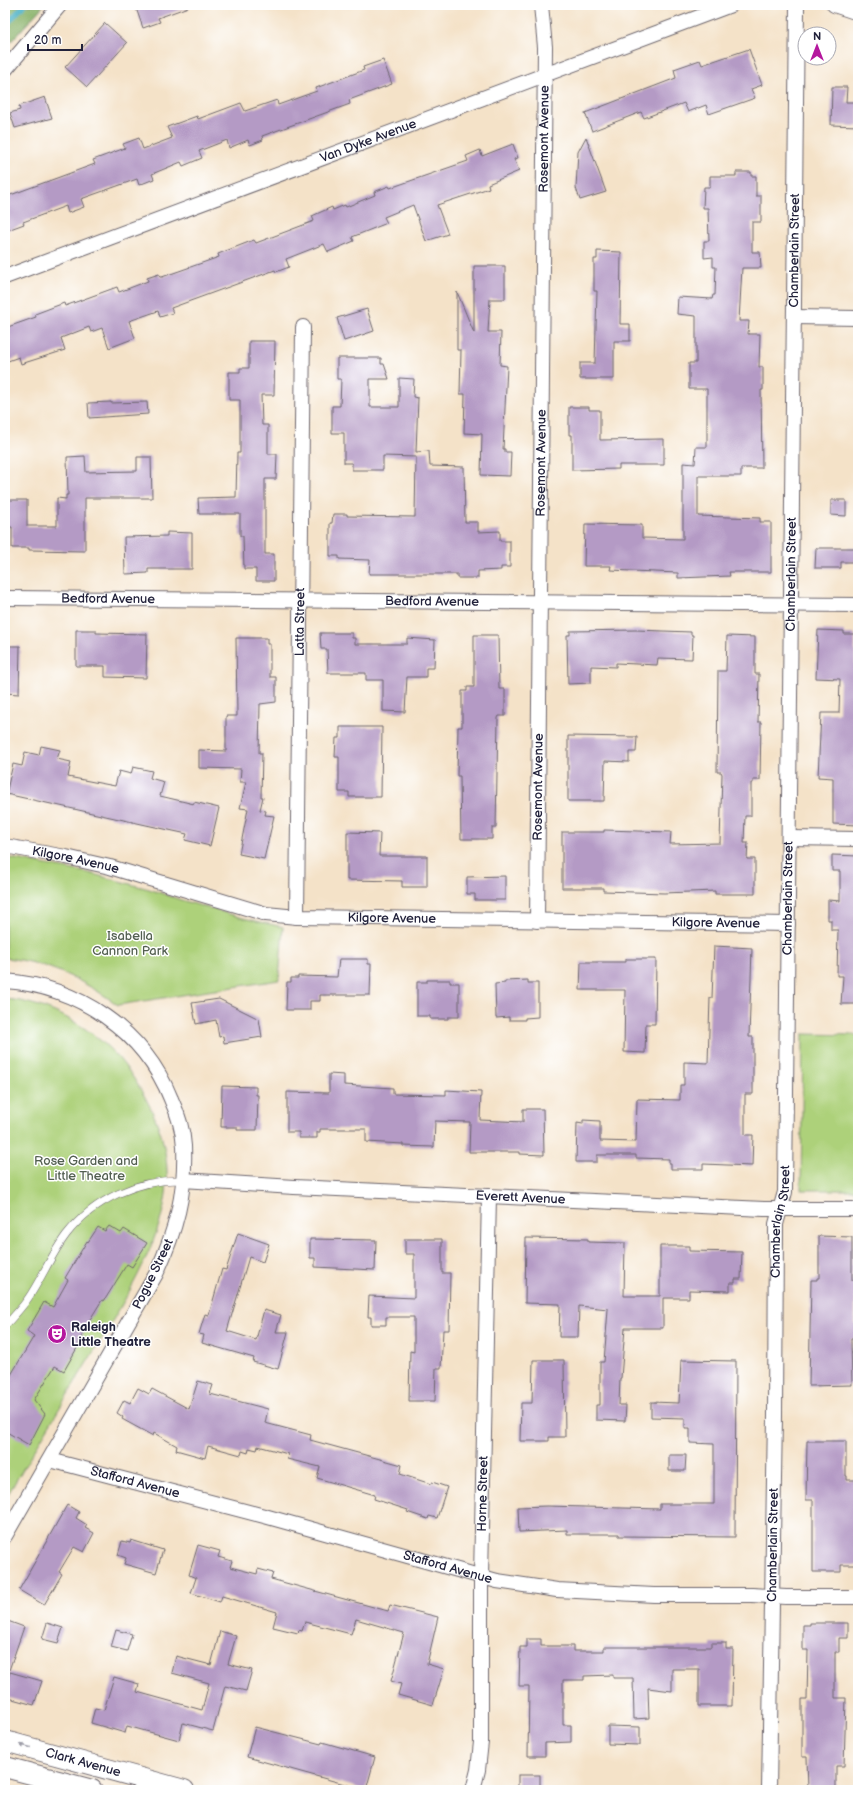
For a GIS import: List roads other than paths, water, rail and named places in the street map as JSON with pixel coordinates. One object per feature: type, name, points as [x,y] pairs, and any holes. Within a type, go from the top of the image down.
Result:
[{"type":"main road","name":"Clark Avenue","points":[[5,1741],[184,1790]]},
{"type":"main road","name":"Clark Avenue","points":[[5,1767],[92,1790]]},
{"type":"street","points":[[5,70],[60,5]]},
{"type":"street","name":"Rosemont Avenue","points":[[537,922],[545,47],[541,5]]},
{"type":"street","name":"Van Dyke Avenue","points":[[5,277],[731,5]]},
{"type":"street","name":"Chamberlain Street","points":[[769,1790],[775,1416],[776,1224],[785,1192],[797,5]]},
{"type":"street","points":[[834,5],[858,13]]},
{"type":"street","points":[[794,317],[858,318]]},
{"type":"street","name":"Latta Street","points":[[297,917],[303,327]]},
{"type":"street","name":"Bedford Avenue","points":[[5,598],[540,601],[858,605]]},
{"type":"street","points":[[789,838],[858,839]]},
{"type":"street","name":"Kilgore Avenue","points":[[5,846],[110,867],[266,914],[297,917],[537,922],[788,924]]},
{"type":"street","name":"Pogue Street","points":[[5,981],[34,986],[72,998],[98,1012],[122,1029],[139,1045],[155,1067],[167,1089],[177,1112],[184,1145],[183,1180],[176,1228],[156,1274],[5,1536]]},
{"type":"street","name":"Everett Avenue","points":[[183,1180],[779,1209],[858,1209]]},
{"type":"street","name":"Horne Street","points":[[472,1790],[478,1770],[481,1742],[481,1576],[489,1196]]},
{"type":"street","name":"Stafford Avenue","points":[[50,1460],[283,1521],[497,1581],[557,1590],[654,1595],[858,1597]]},
{"type":"lane","points":[[5,1326],[26,1302],[66,1236],[87,1213],[111,1196],[131,1188],[167,1179],[183,1180]]},
{"type":"waterway","points":[[5,26],[24,5]]},
{"type":"place","name":"Raleigh Little Theatre","points":[[57,1334]]},
{"type":"park label","name":"Isabella Cannon Park","points":[[130,944]]},
{"type":"park label","name":"Rose Garden and Little Theatre","points":[[86,1168]]}]
